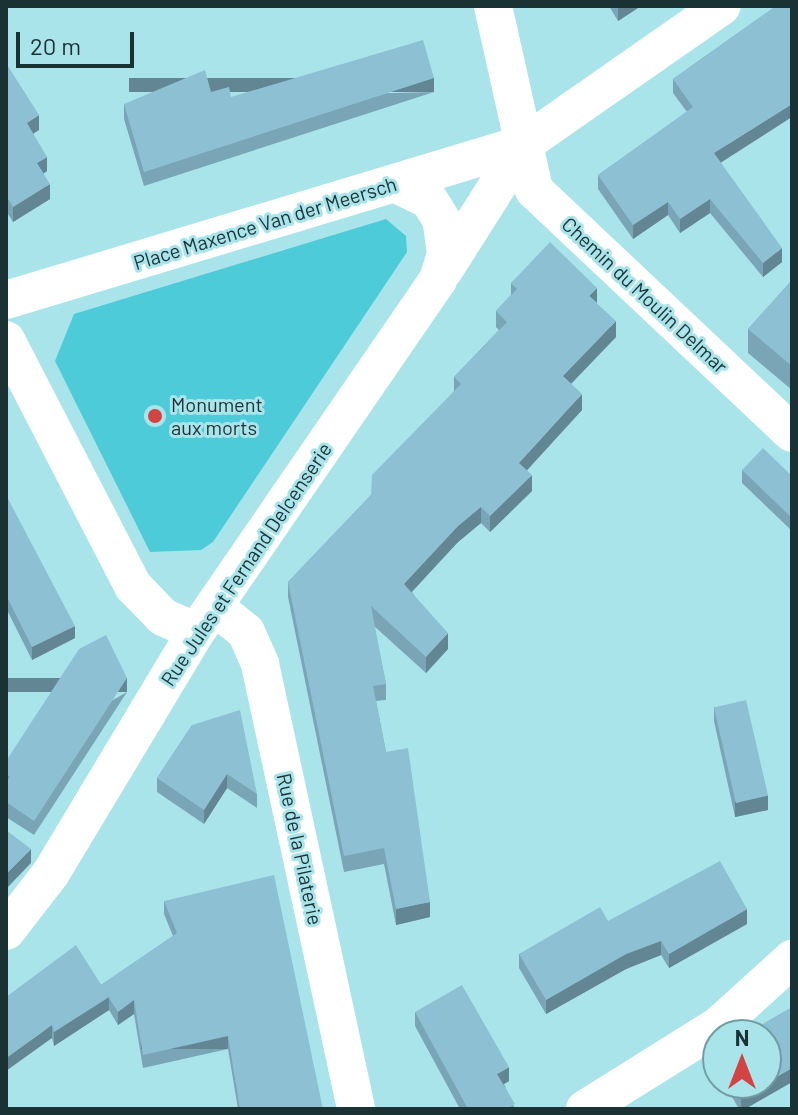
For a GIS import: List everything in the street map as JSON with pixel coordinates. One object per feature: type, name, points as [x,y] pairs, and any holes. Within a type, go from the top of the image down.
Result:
[{"type":"street","name":"Chemin du Moulin Delmar","points":[[493,6],[534,190],[792,433]]},
{"type":"street","points":[[524,144],[722,6]]},
{"type":"street","name":"Place Maxence Van der Meersch","points":[[6,300],[524,144]]},
{"type":"street","name":"Rue Jules et Fernand Delcenserie","points":[[6,931],[51,873],[205,619],[438,280],[524,144]]},
{"type":"street","name":"Rue Jules et Fernand Delcenserie","points":[[396,184],[429,200],[441,219],[446,253],[438,280]]},
{"type":"street","points":[[6,340],[133,586],[163,617],[205,619]]},
{"type":"street","name":"Rue de la Pilaterie","points":[[205,619],[246,632],[260,664],[356,1109]]},
{"type":"street","points":[[585,1109],[636,1096],[792,959]]},
{"type":"shaded area","points":[[386,219],[406,236],[407,252],[213,542],[201,550],[150,552],[55,361],[74,314]]},
{"type":"building","points":[[776,6],[792,6],[792,104],[714,153],[782,248],[763,263],[710,199],[680,219],[668,202],[633,225],[598,175],[693,107],[673,79]]},
{"type":"building","points":[[423,40],[434,78],[144,172],[124,104],[205,70],[211,92],[229,87],[231,97]]},
{"type":"building","points":[[6,63],[39,115],[27,123],[47,157],[37,163],[50,184],[13,207],[6,196]]},
{"type":"building","points":[[550,242],[597,288],[589,296],[616,321],[563,376],[582,394],[519,463],[532,475],[490,516],[481,507],[458,526],[404,584],[448,633],[426,657],[371,606],[386,684],[373,686],[386,752],[408,748],[430,902],[396,909],[384,848],[344,856],[288,582],[371,495],[372,475],[461,384],[454,377],[507,322],[496,311],[517,289],[511,283]]},
{"type":"building","points":[[792,280],[792,366],[748,329]]},
{"type":"building","points":[[763,448],[792,476],[792,518],[742,470]]},
{"type":"building","points":[[6,495],[75,626],[32,647],[6,595]]},
{"type":"building","points":[[106,635],[127,678],[34,821],[6,802],[6,782],[10,777],[6,774],[6,761],[79,649]]},
{"type":"building","points":[[746,700],[768,795],[736,803],[714,707]]},
{"type":"building","points":[[240,710],[257,794],[227,774],[204,810],[157,778],[192,725]]},
{"type":"building","points":[[6,830],[31,849],[6,874]]},
{"type":"building","points":[[720,861],[747,909],[669,954],[661,941],[626,954],[546,1000],[519,954],[600,907],[608,921]]},
{"type":"building","points":[[274,875],[323,1109],[240,1109],[228,1036],[143,1055],[134,1000],[118,1012],[101,985],[177,933],[164,901]]},
{"type":"building","points":[[76,945],[109,997],[54,1032],[52,1025],[6,1058],[6,997]]},
{"type":"building","points":[[462,985],[509,1067],[497,1074],[515,1104],[511,1109],[468,1109],[415,1012]]},
{"type":"building","points":[[792,1007],[792,1068],[782,1074],[782,1019],[771,1019]]},
{"type":"place","name":"Monument aux morts","points":[[155,416]]}]
